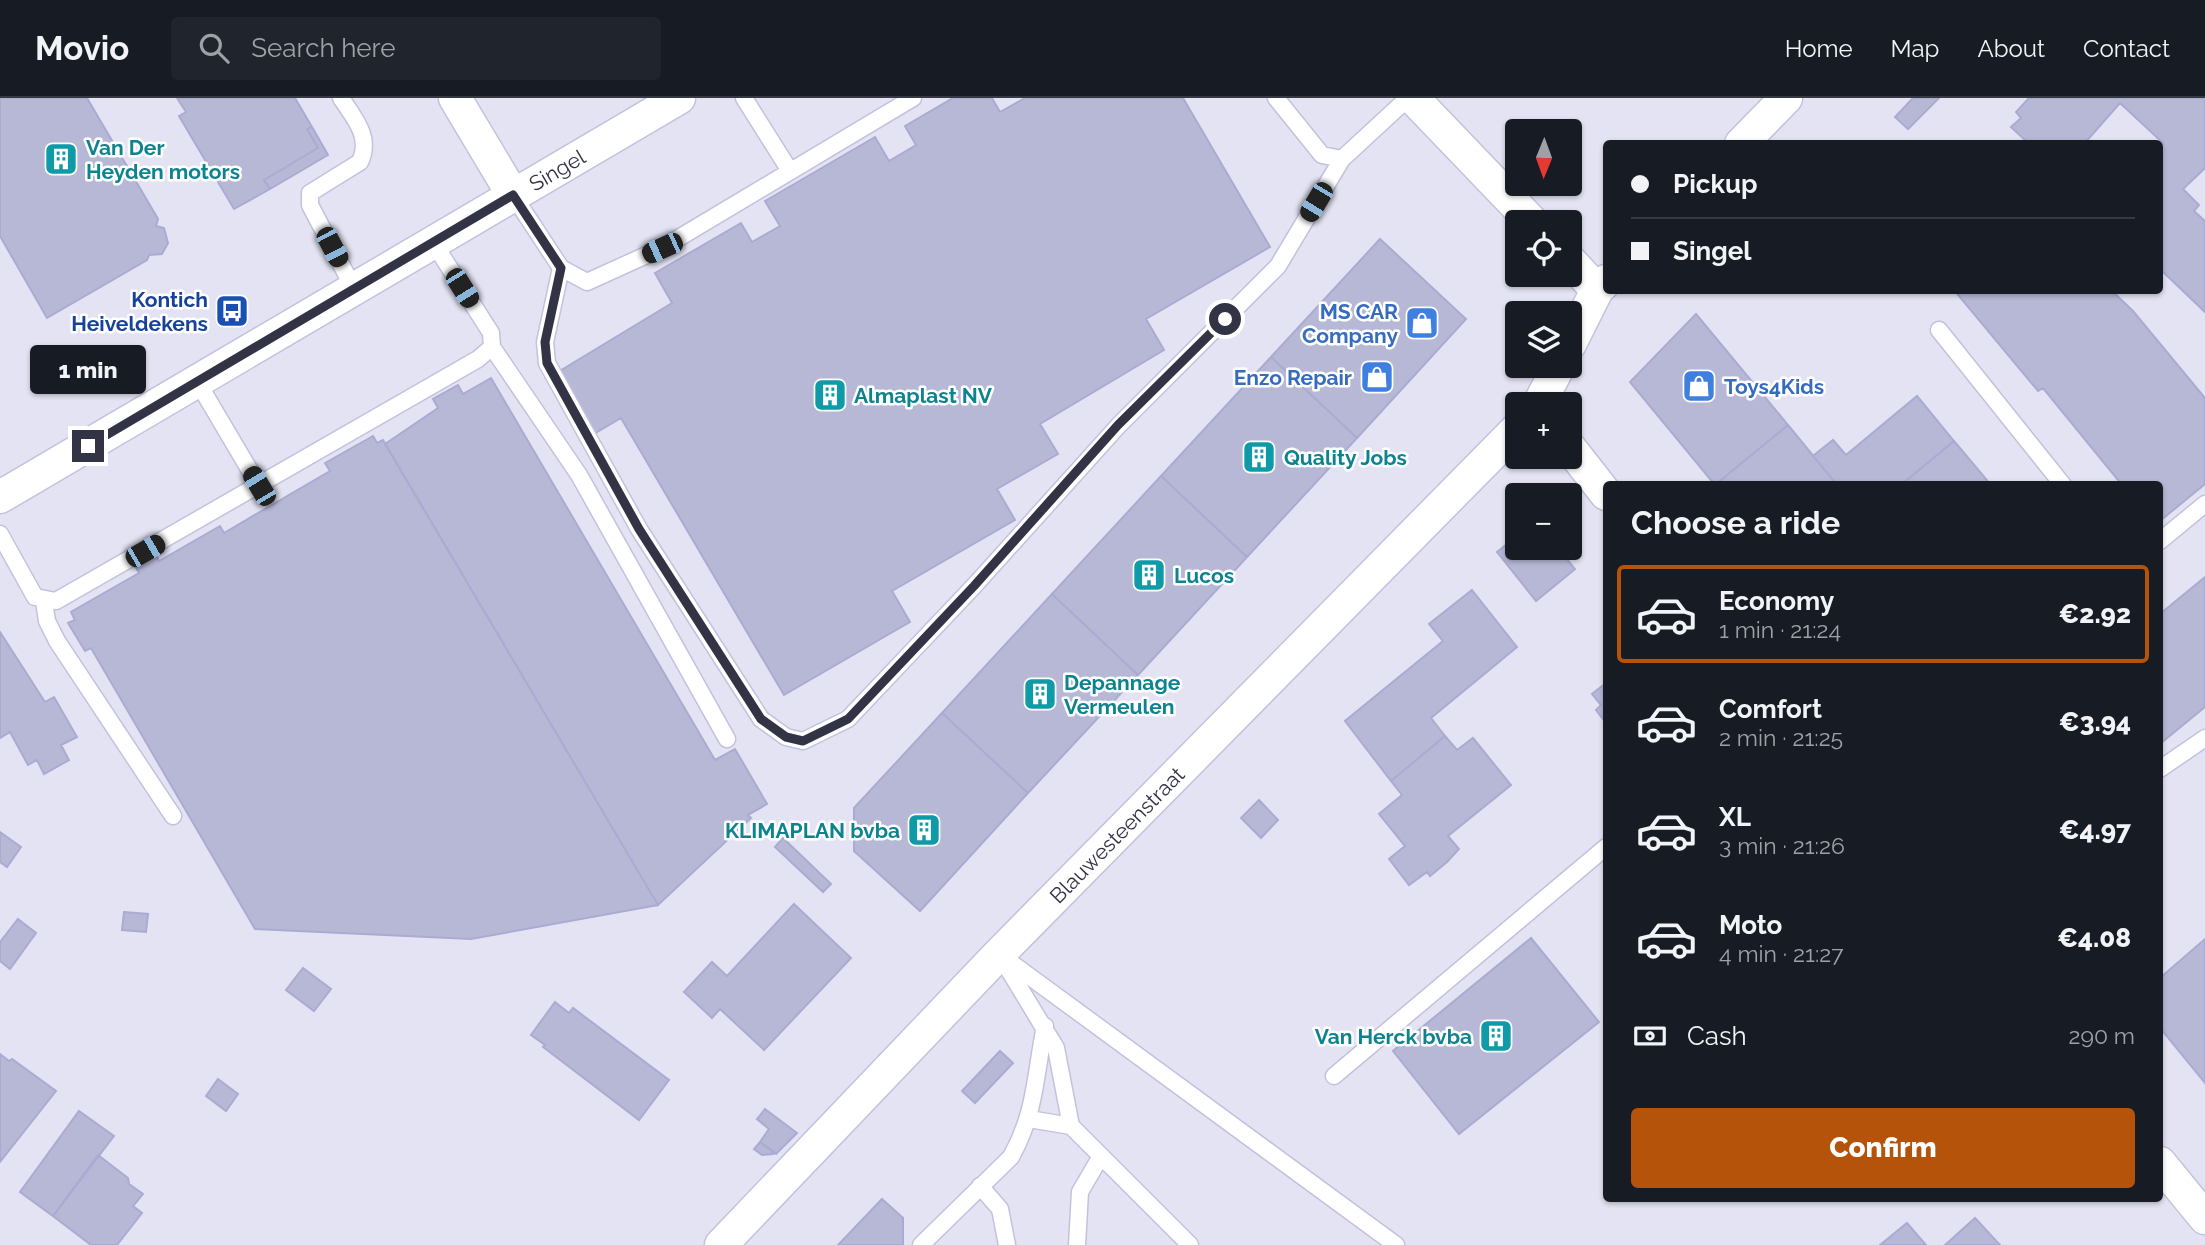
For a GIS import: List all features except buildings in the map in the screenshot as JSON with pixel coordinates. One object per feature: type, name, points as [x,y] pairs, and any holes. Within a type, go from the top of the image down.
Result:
[{"type":"street","points":[[454,98],[513,195]]},
{"type":"street","name":"Singel","points":[[0,497],[678,98]]},
{"type":"street","points":[[1411,98],[1520,210]]},
{"type":"street","points":[[1745,140],[1786,98]]},
{"type":"street","points":[[1582,270],[1602,285],[1582,322]]},
{"type":"street","name":"Blauwesteenstraat","points":[[721,1245],[999,954],[1505,441]]},
{"type":"street","points":[[1582,464],[1603,490]]},
{"type":"street","points":[[2163,1167],[2205,1218]]},
{"type":"lane","points":[[341,98],[365,135],[364,153],[360,162],[310,193],[310,205],[354,289]]},
{"type":"lane","points":[[744,98],[790,171]]},
{"type":"lane","points":[[513,195],[561,268],[587,282],[662,248],[913,98]]},
{"type":"lane","points":[[1276,98],[1322,155],[1342,159]]},
{"type":"lane","points":[[561,268],[545,342],[547,363],[639,529],[761,719],[786,737],[803,741],[848,719],[974,586],[1118,425],[1278,266],[1342,159],[1411,98]]},
{"type":"lane","points":[[433,243],[491,333],[492,347],[579,475],[727,739]]},
{"type":"lane","points":[[1940,330],[2060,481]]},
{"type":"lane","points":[[0,534],[35,597],[44,601],[56,601],[478,359],[492,347]]},
{"type":"lane","points":[[197,381],[259,486]]},
{"type":"lane","points":[[2163,539],[2205,504]]},
{"type":"lane","points":[[44,601],[47,621],[57,641],[173,816]]},
{"type":"lane","points":[[2163,767],[2205,738]]},
{"type":"lane","points":[[1334,1076],[1603,850]]},
{"type":"lane","points":[[999,954],[1056,1048],[1070,1126]]},
{"type":"lane","points":[[999,954],[1396,1245]]},
{"type":"lane","points":[[921,1245],[935,1238],[980,1186],[1010,1157],[1030,1119],[1045,1026]]},
{"type":"lane","points":[[1030,1119],[1070,1126],[1190,1245]]},
{"type":"lane","points":[[1077,1245],[1080,1192],[1085,1178],[1101,1156]]},
{"type":"lane","points":[[980,1186],[1000,1209],[1007,1245]]},
{"type":"place","name":"Van Der Heyden motors","points":[[61,159]]},
{"type":"place","name":"Kontich Heiveldekens","points":[[232,311]]},
{"type":"place","name":"MS CAR Company","points":[[1422,323]]},
{"type":"place","name":"Enzo Repair","points":[[1377,377]]},
{"type":"place","name":"Toys4Kids","points":[[1699,386]]},
{"type":"place","name":"Almaplast NV","points":[[830,395]]},
{"type":"place","name":"Quality Jobs","points":[[1259,457]]},
{"type":"place","name":"Lucos","points":[[1149,575]]},
{"type":"place","name":"Depannage Vermeulen","points":[[1040,694]]},
{"type":"place","name":"KLIMAPLAN bvba","points":[[924,830]]},
{"type":"place","name":"Van Herck bvba","points":[[1496,1036]]},
{"type":"route","points":[[88,446],[513,195],[561,268],[545,342],[547,363],[582,429],[639,529],[761,719],[786,737],[803,741],[848,719],[974,586],[1118,425],[1225,319]]}]
